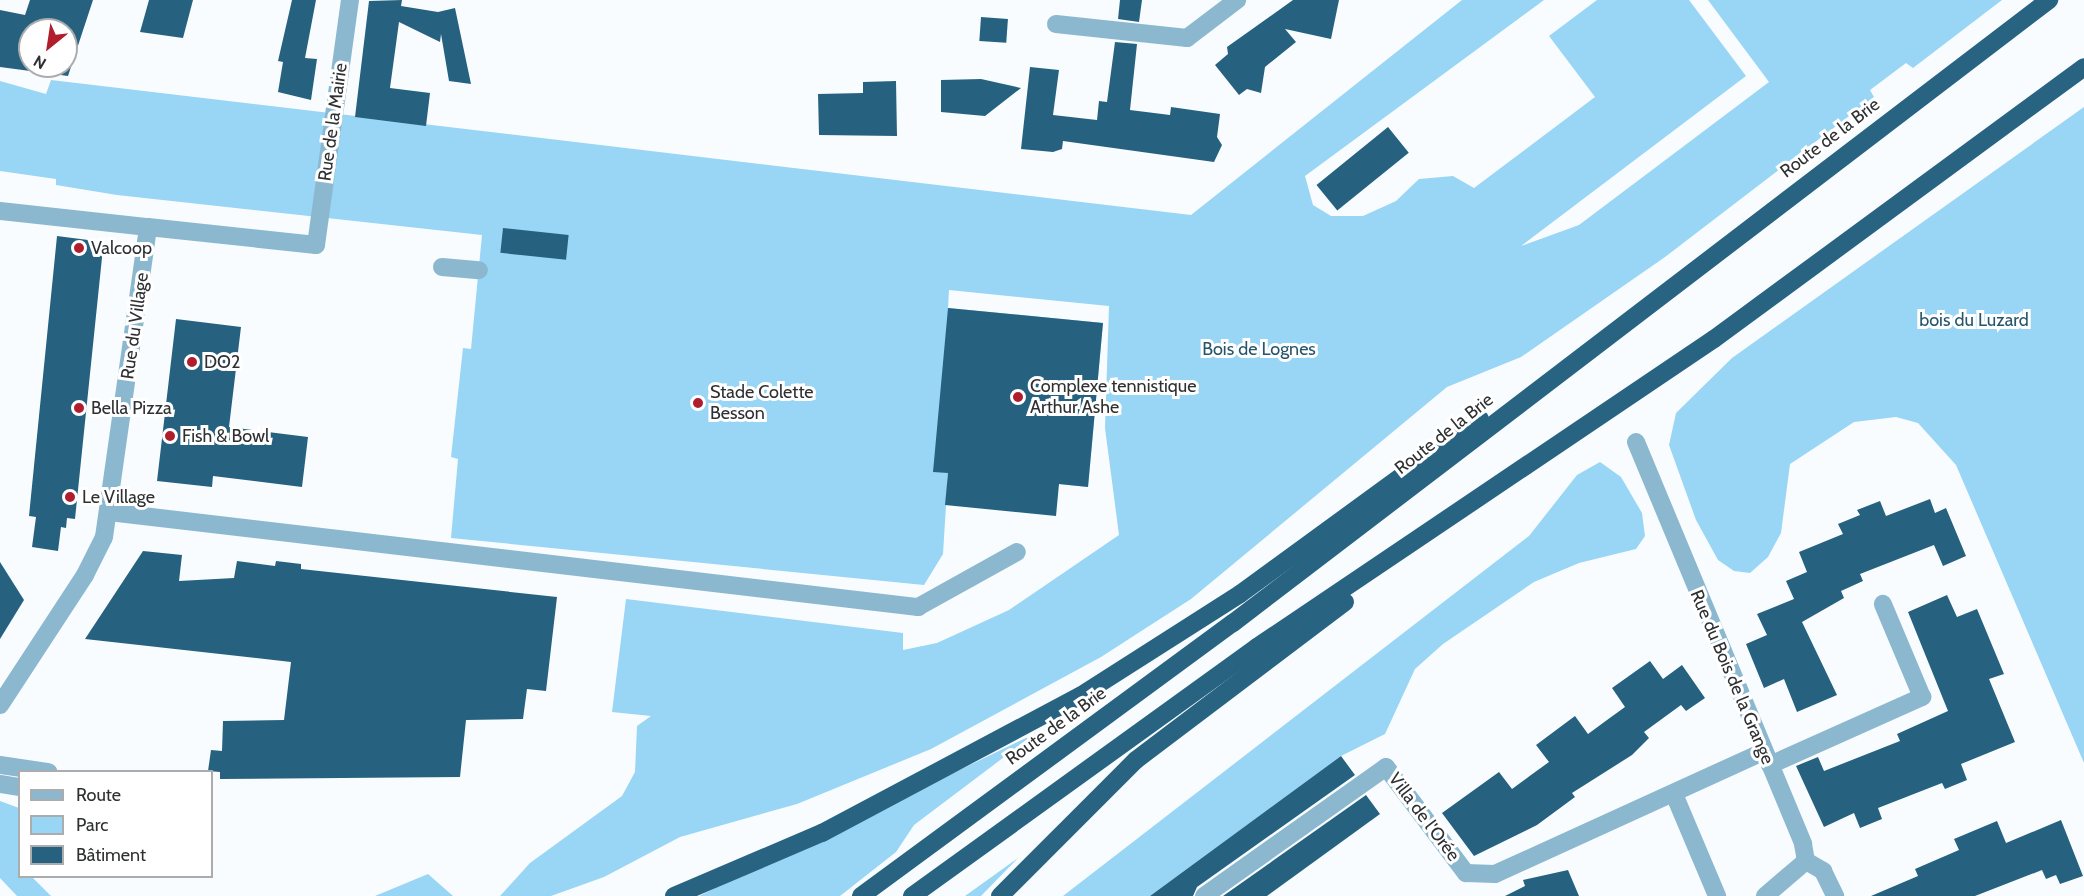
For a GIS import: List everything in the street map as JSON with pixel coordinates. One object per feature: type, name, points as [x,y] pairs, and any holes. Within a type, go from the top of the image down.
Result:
[{"type":"highway","name":"Route de la Brie","points":[[861,896],[1233,623],[2049,0]]},
{"type":"highway","points":[[912,896],[1257,647],[1455,516],[1714,339],[2084,67]]},
{"type":"highway","points":[[674,896],[822,833],[1080,696],[1240,594],[1450,439],[1638,312]]},
{"type":"highway","points":[[1000,896],[1136,760],[1455,516]]},
{"type":"street","name":"Rue de la Mairie","points":[[148,227],[316,244],[350,0]]},
{"type":"street","points":[[1056,24],[1187,38],[1237,0]]},
{"type":"street","points":[[0,211],[148,227]]},
{"type":"street","name":"Rue du Village","points":[[0,705],[85,575],[109,512],[148,227]]},
{"type":"street","points":[[442,267],[478,270]]},
{"type":"street","name":"Rue du Bois de la Grange","points":[[1636,442],[1767,758],[1806,861]]},
{"type":"street","points":[[109,512],[918,607],[1017,552]]},
{"type":"street","name":"Villa de l'Orée","points":[[1204,896],[1386,767],[1466,873],[1495,874],[1674,794],[1922,696],[1883,604]]},
{"type":"street","points":[[0,765],[40,770]]},
{"type":"street","points":[[0,784],[18,787]]},
{"type":"street","points":[[1674,794],[1717,896]]},
{"type":"street","points":[[1765,896],[1806,861],[1823,871],[1834,896]]},
{"type":"green space","name":"Bois de Lognes","points":[[1462,0],[1544,0],[1305,176],[1313,205],[1331,216],[1363,216],[1396,201],[1419,179],[1453,176],[1474,188],[1595,97],[1549,36],[1597,0],[1689,0],[1746,76],[1521,246],[1579,225],[1769,82],[1708,0],[2002,0],[1913,68],[1906,63],[1870,90],[1874,97],[1665,257],[1521,357],[1447,387],[1191,599],[1101,657],[931,749],[797,804],[680,837],[604,877],[551,896],[500,896],[530,863],[622,796],[635,772],[637,726],[651,716],[612,712],[626,599],[903,633],[903,650],[937,643],[1009,610],[1119,535],[1105,428],[1109,306],[949,290],[948,308],[1103,323],[1088,487],[948,473],[943,554],[924,585],[451,538],[458,459],[451,457],[463,348],[471,349],[482,235],[117,195],[56,185],[56,179],[0,171],[0,81],[46,94],[51,80],[1191,215]]},
{"type":"green space","name":"bois du Luzard","points":[[2084,107],[2084,763],[1956,465],[1918,423],[1896,417],[1854,422],[1790,464],[1781,533],[1768,557],[1750,573],[1734,571],[1718,560],[1696,520],[1669,445],[1676,413],[1732,358]]},
{"type":"green space","points":[[1600,462],[1621,477],[1642,513],[1645,536],[1636,549],[1579,563],[1534,582],[1443,644],[1415,669],[1385,734],[1341,756],[1150,896],[1063,896],[1529,536],[1577,475]]},
{"type":"green space","points":[[1036,733],[914,825],[896,852],[840,896],[699,896]]},
{"type":"green space","points":[[0,801],[18,808],[18,878],[33,878],[51,896],[17,896],[0,878]]},
{"type":"green space","points":[[1018,858],[981,896],[965,896]]},
{"type":"green space","points":[[428,874],[453,896],[375,896]]},
{"type":"building","points":[[30,0],[93,0],[78,46],[78,18],[18,18],[18,69],[0,67],[0,10],[25,15]]},
{"type":"building","points":[[149,0],[193,0],[183,38],[140,32]]},
{"type":"building","points":[[292,0],[316,0],[305,58],[317,59],[311,100],[278,92],[283,62],[278,61]]},
{"type":"building","points":[[402,0],[401,6],[438,12],[455,8],[471,84],[449,81],[441,34],[440,42],[399,22],[390,88],[430,93],[426,126],[355,117],[369,1]]},
{"type":"building","points":[[1120,0],[1142,0],[1139,22],[1118,19]]},
{"type":"building","points":[[1293,0],[1339,0],[1331,39],[1285,29],[1296,42],[1265,67],[1261,93],[1247,89],[1239,95],[1215,65],[1228,54],[1227,47]]},
{"type":"building","points":[[981,17],[1008,19],[1006,43],[979,41]]},
{"type":"building","points":[[1115,42],[1137,44],[1130,110],[1170,115],[1171,107],[1220,114],[1217,137],[1222,145],[1214,162],[1063,141],[1062,149],[1053,152],[1021,149],[1030,67],[1059,70],[1053,115],[1097,120],[1099,101],[1107,102]]},
{"type":"building","points":[[981,79],[1021,88],[985,116],[941,112],[941,80]]},
{"type":"building","points":[[896,81],[897,136],[819,135],[818,94],[863,93],[863,82]]},
{"type":"building","points":[[1388,127],[1409,153],[1337,211],[1317,185]]},
{"type":"building","points":[[503,228],[569,235],[566,260],[500,253]]},
{"type":"building","points":[[57,236],[96,241],[96,248],[103,248],[75,519],[67,518],[66,528],[61,527],[58,551],[32,547],[36,517],[29,516]]},
{"type":"building","name":"Complexe tennistique Arthur Ashe","points":[[948,308],[1103,323],[1088,487],[1059,484],[1056,516],[945,505],[948,473],[933,472]]},
{"type":"building","points":[[176,319],[241,327],[229,427],[308,437],[302,487],[213,476],[212,487],[157,481]]},
{"type":"building","points":[[1930,499],[1935,513],[1946,508],[1966,556],[1943,566],[1934,545],[1860,574],[1863,581],[1841,591],[1844,598],[1802,622],[1837,695],[1797,712],[1784,679],[1764,688],[1746,644],[1767,635],[1757,614],[1794,599],[1786,581],[1807,572],[1799,552],[1843,534],[1838,524],[1860,515],[1857,510],[1880,501],[1886,516]]},
{"type":"building","points":[[143,551],[182,555],[179,581],[234,578],[237,561],[275,566],[276,561],[301,564],[301,569],[557,597],[546,691],[527,689],[523,719],[466,720],[460,777],[220,779],[220,772],[208,770],[211,750],[222,751],[223,721],[284,720],[291,662],[85,639]]},
{"type":"building","points":[[0,562],[24,600],[0,639]]},
{"type":"building","points":[[1947,595],[1957,617],[1977,609],[2004,674],[1989,679],[2015,742],[1961,764],[1967,780],[1945,789],[1942,783],[1878,808],[1882,819],[1860,828],[1854,813],[1824,827],[1796,766],[1818,757],[1824,771],[1900,741],[1897,734],[1948,711],[1908,612]]},
{"type":"building","points":[[1650,661],[1663,679],[1682,665],[1705,698],[1686,711],[1681,705],[1644,732],[1649,738],[1632,755],[1572,793],[1575,797],[1537,825],[1474,856],[1442,813],[1499,772],[1512,789],[1549,762],[1536,745],[1575,716],[1588,734],[1625,707],[1612,688]]},
{"type":"building","points":[[1341,756],[1355,775],[1197,887],[1193,896],[1150,896]]},
{"type":"building","points":[[1366,795],[1380,814],[1267,896],[1223,896]]},
{"type":"building","points":[[2061,820],[2083,876],[2060,884],[2056,875],[2046,879],[2042,870],[1975,896],[1871,896],[1918,876],[1915,869],[1959,850],[1954,839],[1997,821],[2006,843]]},
{"type":"building","points":[[1568,870],[1579,896],[1505,896],[1525,886],[1523,880]]},
{"type":"place","name":"Valcoop","points":[[79,248]]},
{"type":"place","name":"DO2","points":[[192,362]]},
{"type":"place","name":"Complexe tennistique Arthur Ashe","points":[[1018,397]]},
{"type":"place","name":"Stade Colette Besson","points":[[698,403]]},
{"type":"place","name":"Bella Pizza","points":[[79,408]]},
{"type":"place","name":"Fish & Bowl","points":[[170,436]]},
{"type":"place","name":"Le Village","points":[[70,497]]}]
